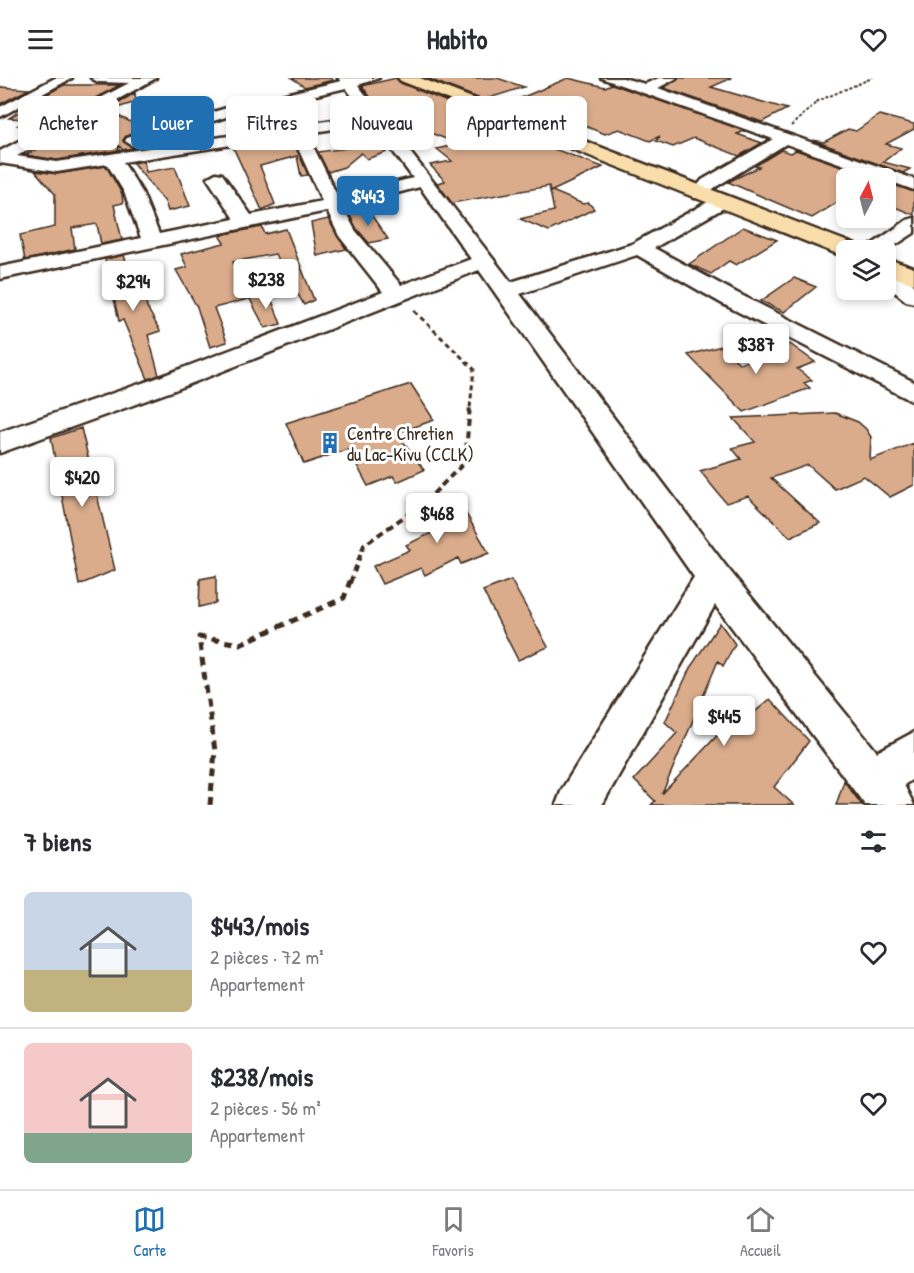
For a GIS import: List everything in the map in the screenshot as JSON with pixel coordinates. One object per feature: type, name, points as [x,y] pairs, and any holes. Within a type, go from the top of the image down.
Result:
[{"type":"highway","points":[[406,78],[836,245]]},
{"type":"highway","points":[[896,270],[914,277]]},
{"type":"street","points":[[0,113],[64,78]]},
{"type":"street","points":[[98,78],[147,79]]},
{"type":"street","points":[[57,167],[190,122],[348,80],[372,78]]},
{"type":"street","points":[[608,78],[646,88],[914,185]]},
{"type":"street","points":[[646,88],[670,78]]},
{"type":"street","points":[[116,96],[147,79]]},
{"type":"street","points":[[348,80],[361,96]]},
{"type":"street","points":[[0,158],[57,167],[330,125]]},
{"type":"street","points":[[12,130],[18,131]]},
{"type":"street","points":[[506,291],[639,248],[710,198],[708,184],[784,139]]},
{"type":"street","points":[[0,158],[18,148]]},
{"type":"street","points":[[307,150],[326,194],[334,204],[345,232],[406,303]]},
{"type":"street","points":[[402,150],[713,576],[882,793],[914,753]]},
{"type":"street","points":[[112,158],[133,192],[152,242]]},
{"type":"street","points":[[216,178],[246,222]]},
{"type":"street","points":[[0,273],[334,204],[425,180]]},
{"type":"street","points":[[889,240],[914,224]]},
{"type":"street","points":[[639,248],[729,298],[914,393]]},
{"type":"street","points":[[0,443],[406,303],[484,261]]},
{"type":"street","points":[[896,282],[914,296]]},
{"type":"street","points":[[578,805],[713,576]]},
{"type":"path","points":[[784,139],[793,123],[808,108],[830,93],[872,78]]},
{"type":"path","points":[[210,805],[215,751],[199,637],[240,644],[344,598],[364,545],[425,502],[465,462],[474,369],[406,303]]},
{"type":"building","points":[[292,78],[330,78],[333,80],[305,87]]},
{"type":"building","points":[[396,78],[400,83],[432,96],[370,96],[362,86]]},
{"type":"building","points":[[426,78],[497,78],[524,87],[496,96],[473,96]]},
{"type":"building","points":[[568,78],[605,87],[612,84],[745,131],[737,134],[762,143],[739,156],[694,138],[673,147],[656,141],[660,136],[650,141],[619,129],[605,134],[587,127],[587,96],[526,96]]},
{"type":"building","points":[[679,78],[732,78],[711,87],[787,109],[762,122],[664,88]]},
{"type":"building","points":[[64,85],[120,85],[99,96],[44,96]]},
{"type":"building","points":[[0,87],[29,89],[0,104]]},
{"type":"building","points":[[135,93],[135,96],[131,96],[131,104],[119,107],[119,102]]},
{"type":"building","points":[[434,97],[446,101],[446,139],[434,134]]},
{"type":"building","points":[[18,112],[18,118],[9,118]]},
{"type":"building","points":[[879,115],[914,124],[914,129],[886,144],[901,148],[883,162],[910,169],[903,173],[896,170],[896,168],[889,168],[812,140],[824,142],[848,129],[856,131]]},
{"type":"building","points":[[119,116],[131,122],[131,135],[123,140],[131,148],[123,150],[119,146]]},
{"type":"building","points":[[446,147],[446,150],[557,150],[603,167],[552,191],[583,204],[589,203],[594,209],[549,231],[520,219],[554,211],[549,186],[452,203],[437,183],[445,181],[430,165],[452,161],[437,149]]},
{"type":"building","points":[[35,150],[119,150],[57,160],[26,155]]},
{"type":"building","points":[[234,150],[298,150],[308,175],[301,176],[297,156],[260,166],[275,204],[262,210]]},
{"type":"building","points":[[386,150],[387,152],[367,159],[361,153],[344,167],[328,172],[318,152]]},
{"type":"building","points":[[781,150],[791,153],[796,150],[847,168],[836,168],[836,203],[812,218],[728,182],[759,167],[755,166]]},
{"type":"building","points":[[144,161],[146,172],[175,167],[190,206],[168,211],[165,202],[133,163]]},
{"type":"building","points":[[106,166],[122,194],[123,203],[114,205],[122,240],[101,244],[97,224],[72,228],[75,249],[25,260],[20,235],[55,227],[55,194],[35,171],[57,174]]},
{"type":"building","points":[[896,186],[914,192],[914,215],[896,208]]},
{"type":"building","points":[[365,210],[388,239],[369,243],[357,229],[349,214]]},
{"type":"building","points":[[328,219],[346,249],[317,256],[311,223]]},
{"type":"building","points":[[262,227],[265,234],[286,229],[314,300],[304,305],[275,254],[233,262],[252,298],[214,308],[227,342],[210,347],[197,307],[176,270],[187,267],[181,254],[224,243],[220,237],[225,234]]},
{"type":"building","points":[[743,227],[777,240],[736,265],[729,261],[711,274],[689,264]]},
{"type":"building","points":[[124,255],[132,284],[143,281],[147,307],[160,331],[148,335],[159,375],[148,379],[123,320],[119,321],[105,259]]},
{"type":"building","points":[[794,278],[816,287],[784,312],[761,301]]},
{"type":"building","points":[[269,293],[281,324],[265,328],[250,299]]},
{"type":"building","points":[[790,344],[815,362],[797,369],[812,380],[804,383],[810,388],[744,412],[688,355],[721,346],[740,364]]},
{"type":"building","name":"Centre Chretien du Lac-Kivu (CCLK)","points":[[411,384],[434,420],[397,433],[424,470],[397,482],[393,476],[368,486],[348,449],[304,464],[286,423]]},
{"type":"building","points":[[835,413],[858,422],[866,429],[871,437],[870,460],[914,443],[914,485],[890,497],[864,476],[835,489],[808,465],[771,478],[820,523],[790,537],[748,496],[726,503],[700,471],[741,459],[732,448],[755,442],[733,418]]},
{"type":"building","points":[[81,428],[115,570],[79,585],[51,438]]},
{"type":"building","points":[[455,495],[489,553],[461,564],[458,558],[425,575],[421,568],[382,584],[373,566],[410,550],[406,545],[442,528],[429,505]]},
{"type":"building","points":[[216,576],[216,603],[199,607],[200,579]]},
{"type":"building","points":[[511,580],[548,647],[518,660],[483,591]]},
{"type":"building","points":[[720,623],[735,644],[723,666],[718,661],[662,794],[745,706],[756,711],[770,699],[809,741],[774,787],[794,805],[651,805],[655,801],[634,780],[677,733],[665,722],[690,668]]},
{"type":"building","points":[[844,781],[862,805],[836,805]]},
{"type":"place","name":"Centre Chretien du Lac-Kivu (CCLK)","points":[[330,443]]}]
